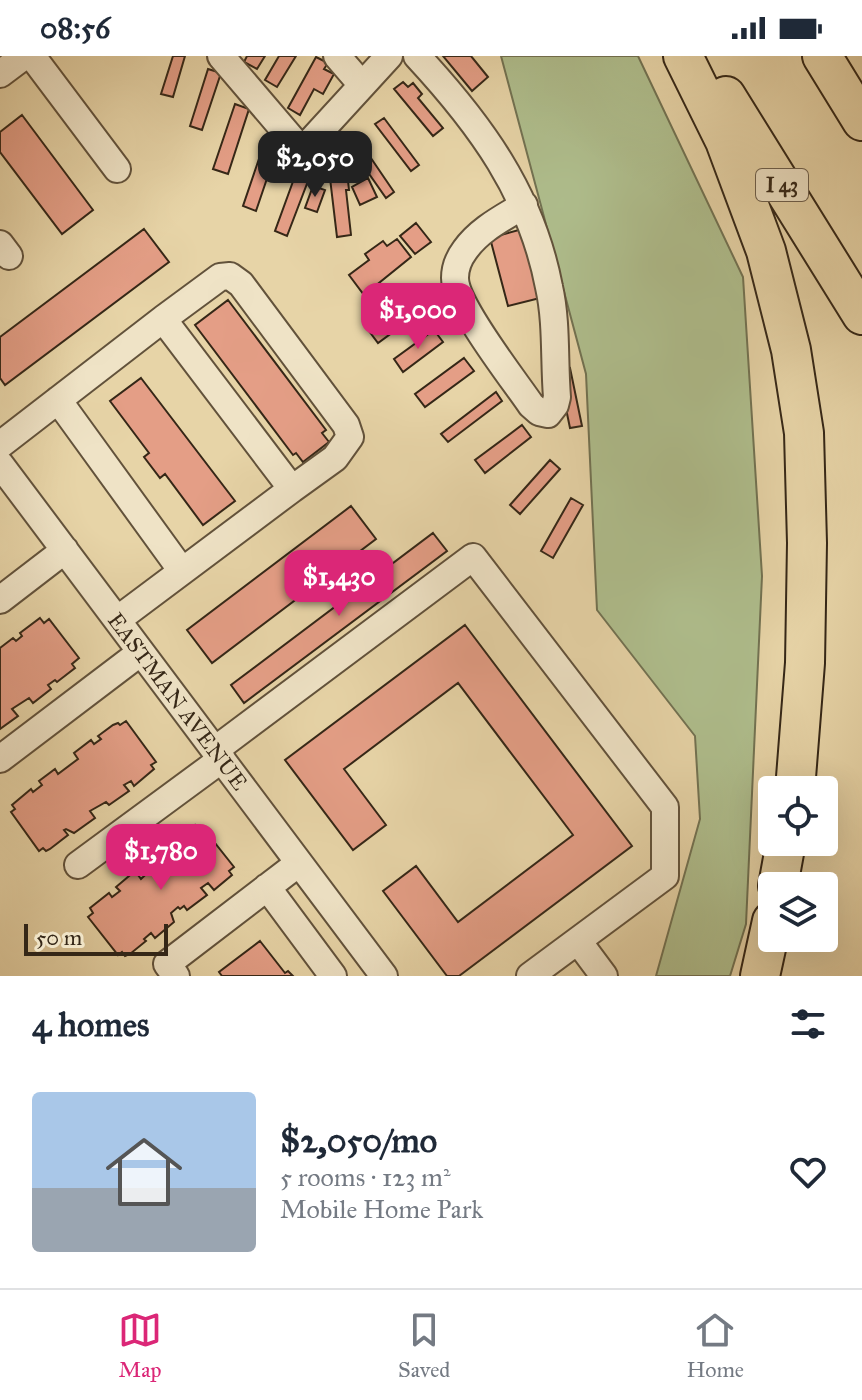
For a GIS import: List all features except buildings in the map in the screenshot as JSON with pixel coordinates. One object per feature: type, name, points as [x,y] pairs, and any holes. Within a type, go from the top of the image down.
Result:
[{"type":"highway","points":[[683,56],[725,141],[766,251],[791,350],[802,419],[807,543],[806,618],[796,776]]},
{"type":"highway","name":"I 43","points":[[701,56],[862,315]]},
{"type":"highway","points":[[822,56],[861,119]]},
{"type":"highway","points":[[760,976],[765,952]]},
{"type":"highway","points":[[786,976],[787,952]]},
{"type":"street","points":[[0,74],[24,56]]},
{"type":"street","points":[[32,56],[117,169]]},
{"type":"street","points":[[221,56],[302,151],[389,56]]},
{"type":"street","points":[[337,56],[362,85]]},
{"type":"street","points":[[417,56],[480,129],[504,167],[524,205],[535,229],[550,289],[557,397],[548,414],[539,412],[531,405],[481,334],[457,289],[455,278],[457,265],[477,237],[524,205]]},
{"type":"street","points":[[0,445],[220,277],[230,276],[241,284],[346,425],[350,437],[335,458],[117,620]]},
{"type":"street","points":[[163,319],[292,489]]},
{"type":"street","points":[[58,400],[182,571]]},
{"type":"street","name":"EASTMAN AVENUE","points":[[0,464],[384,976]]},
{"type":"street","points":[[0,600],[65,550]]},
{"type":"street","points":[[78,865],[473,557],[665,807],[665,876],[530,976]]},
{"type":"street","points":[[0,759],[141,652]]},
{"type":"street","points":[[176,976],[167,964],[299,863]]},
{"type":"street","points":[[267,887],[333,976]]},
{"type":"street","points":[[578,941],[604,976]]},
{"type":"green space","points":[[501,56],[638,56],[743,277],[762,576],[746,924],[730,976],[656,976],[700,819],[695,736],[597,610],[586,374]]}]
